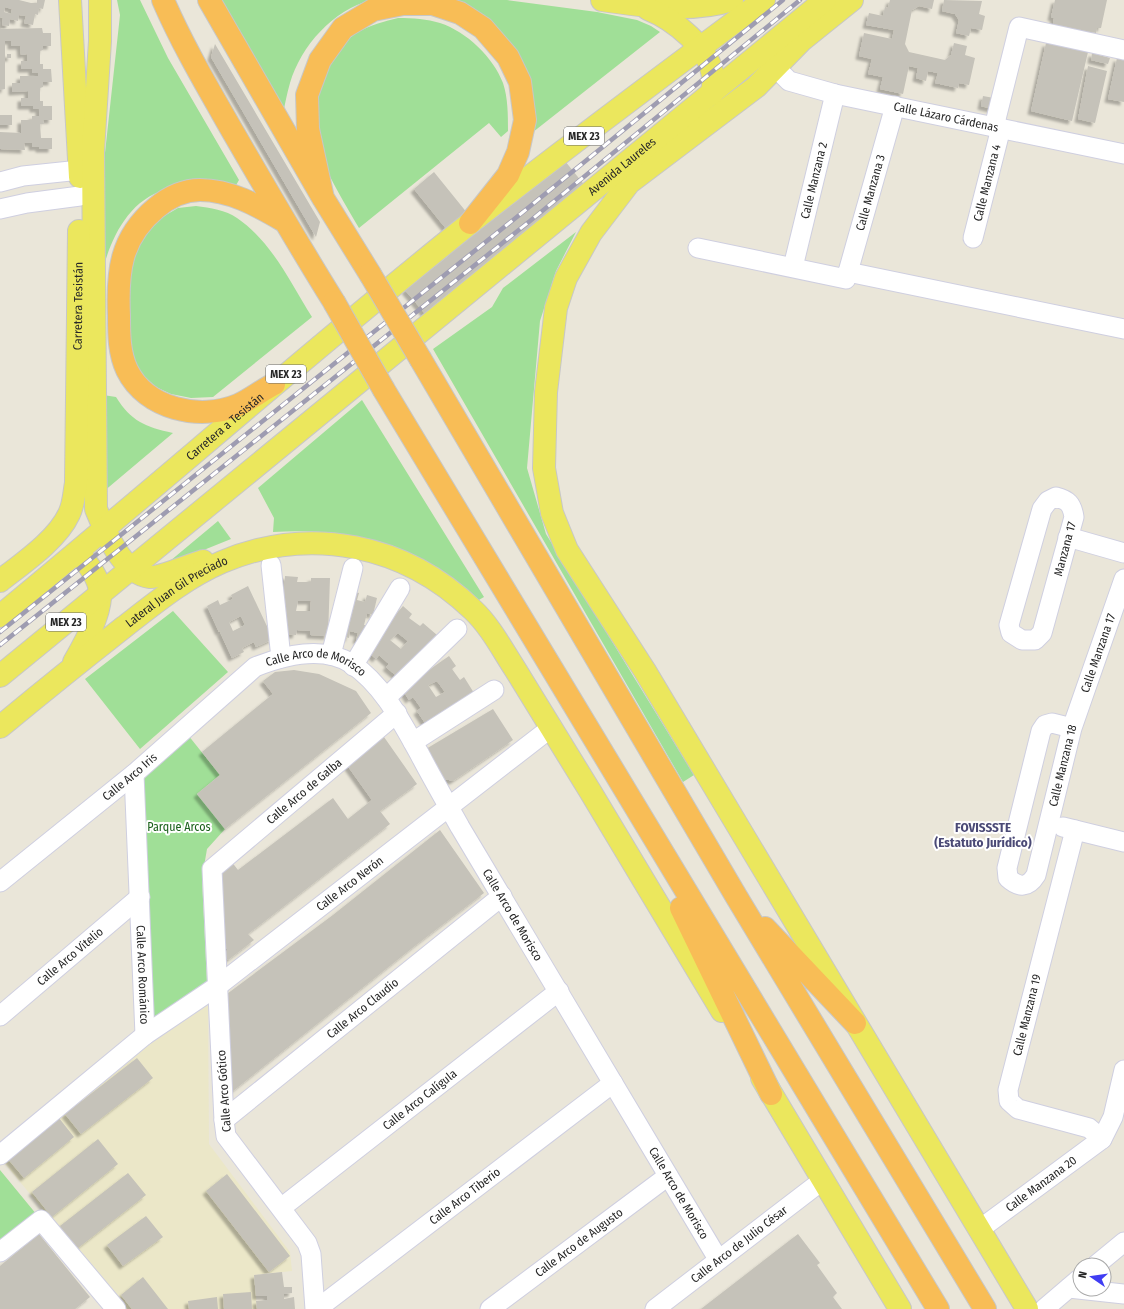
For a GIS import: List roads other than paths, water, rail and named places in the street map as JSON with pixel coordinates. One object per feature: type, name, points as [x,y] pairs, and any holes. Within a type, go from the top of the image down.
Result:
[{"type":"highway","points":[[163,0],[175,28],[201,75],[284,221],[334,302],[384,390],[938,1309]]},
{"type":"highway","points":[[209,0],[323,198],[421,360],[736,896],[985,1309]]},
{"type":"highway","points":[[323,198],[307,122],[307,95],[320,60],[344,28],[372,10],[403,4],[433,4],[460,13],[483,28],[508,57],[520,82],[525,120],[518,152],[508,175],[470,223]]},
{"type":"highway","points":[[274,384],[238,405],[212,411],[192,412],[164,404],[149,395],[136,382],[128,370],[122,354],[119,327],[119,273],[122,256],[133,232],[145,217],[165,200],[182,193],[199,190],[229,194],[251,202],[284,221]]},
{"type":"highway","points":[[623,788],[771,1094]]},
{"type":"highway","points":[[736,896],[855,1023]]},
{"type":"main road","name":"Carretera Tesistán","points":[[3,573],[54,536],[67,518],[72,507],[76,483],[80,170],[70,0]]},
{"type":"main road","points":[[100,0],[100,41],[94,151],[96,509],[112,544],[132,568],[151,577],[228,552],[247,554]]},
{"type":"main road","points":[[602,0],[641,6],[697,5],[732,0]]},
{"type":"main road","points":[[699,48],[706,32],[746,0]]},
{"type":"main road","name":"MEX 23","points":[[470,223],[764,0]]},
{"type":"main road","name":"Avenida Laureles","points":[[132,568],[825,0]]},
{"type":"main road","name":"Avenida Laureles","points":[[852,0],[801,41],[756,87],[629,184],[591,234],[566,278],[556,308],[546,392],[544,468],[552,513],[567,550],[645,671],[1027,1309]]},
{"type":"main road","points":[[641,6],[673,21],[699,48],[710,64],[713,78],[712,94]]},
{"type":"main road","points":[[539,235],[629,184]]},
{"type":"main road","name":"Carretera a Tesistán","points":[[0,616],[78,552],[274,384],[470,223]]},
{"type":"main road","name":"Lateral Juan Gil Preciado","points":[[0,727],[155,602],[187,579],[222,562],[292,543],[330,542],[358,547],[386,555],[411,566],[439,582],[475,611],[496,640],[552,727],[900,1309]]},
{"type":"main road","points":[[54,683],[74,662],[81,650],[93,623],[100,593],[88,564],[78,552]]},
{"type":"main road","name":"MEX 23","points":[[0,676],[132,568]]},
{"type":"street","name":"Calle Manzana 4","points":[[973,238],[1019,27],[1124,50]]},
{"type":"street","name":"Calle Lázaro Cárdenas","points":[[775,67],[789,81],[835,94],[1124,154]]},
{"type":"street","name":"Calle Manzana 2","points":[[793,267],[835,94]]},
{"type":"street","name":"Calle Manzana 3","points":[[847,276],[895,106]]},
{"type":"street","points":[[0,182],[23,176],[80,170]]},
{"type":"street","points":[[0,209],[27,203],[80,196]]},
{"type":"street","points":[[698,248],[1124,329]]},
{"type":"street","name":"Manzana 17","points":[[1056,497],[1065,499],[1072,506],[1074,516],[1068,538],[1042,633],[1035,640],[1022,640],[1011,633],[1009,625],[1042,509],[1048,501],[1056,497]]},
{"type":"street","points":[[1068,538],[1124,553]]},
{"type":"street","points":[[271,565],[281,658]]},
{"type":"street","points":[[331,655],[353,568]]},
{"type":"street","name":"Calle Manzana 17","points":[[1072,728],[1124,579]]},
{"type":"street","points":[[354,666],[400,588]]},
{"type":"street","points":[[386,698],[457,629]]},
{"type":"street","name":"Calle Arco de Morisco","points":[[255,667],[281,658],[303,653],[331,655],[354,666],[376,684],[397,713],[449,808],[718,1259]]},
{"type":"street","name":"Calle Arco Iris","points":[[0,882],[134,774],[255,667]]},
{"type":"street","points":[[413,742],[494,690]]},
{"type":"street","name":"Calle Arco de Galba","points":[[212,869],[397,713]]},
{"type":"street","name":"Calle Manzana 18","points":[[1052,723],[1072,728],[1036,875],[1031,883],[1024,886],[1015,884],[1008,878],[1007,868],[1041,731],[1045,724],[1052,723]]},
{"type":"street","name":"Calle Arco Nerón","points":[[145,1035],[218,985],[552,727]]},
{"type":"street","name":"Calle Arco Románico","points":[[0,1155],[145,1035],[134,774]]},
{"type":"street","points":[[1049,824],[1124,842]]},
{"type":"street","name":"Calle Manzana 19","points":[[1075,830],[1008,1090],[1009,1101],[1018,1109],[1089,1128],[1102,1139]]},
{"type":"street","name":"Calle Arco Gótico","points":[[212,869],[226,1136],[307,1243],[311,1254],[316,1309]]},
{"type":"street","name":"Calle Arco Claudio","points":[[224,1120],[502,896]]},
{"type":"street","name":"Calle Arco Vitelio","points":[[0,1016],[140,897]]},
{"type":"street","name":"Calle Arco Calígula","points":[[281,1208],[559,991]]},
{"type":"street","points":[[1102,1139],[1112,1117],[1124,1070]]},
{"type":"street","name":"Calle Arco Tiberio","points":[[316,1309],[613,1083]]},
{"type":"street","name":"Calle Manzana 20","points":[[980,1229],[1102,1139]]},
{"type":"street","name":"Calle Arco de Augusto","points":[[490,1309],[668,1176]]},
{"type":"street","name":"Calle Arco de Julio César","points":[[655,1309],[718,1259],[823,1180]]},
{"type":"street","points":[[0,1252],[41,1220],[110,1307]]},
{"type":"street","points":[[1106,1257],[1124,1242]]},
{"type":"street","points":[[1044,1309],[1072,1286]]},
{"type":"street","points":[[1112,1292],[1124,1294]]},
{"type":"railway","points":[[0,632],[523,212],[783,0]]},
{"type":"railway","points":[[0,645],[530,221],[800,0]]},
{"type":"district","name":"FOVISSSTE (Estatuto Jurídico)","points":[[983,834]]},
{"type":"park label","name":"Parque Arcos","points":[[179,827]]}]
